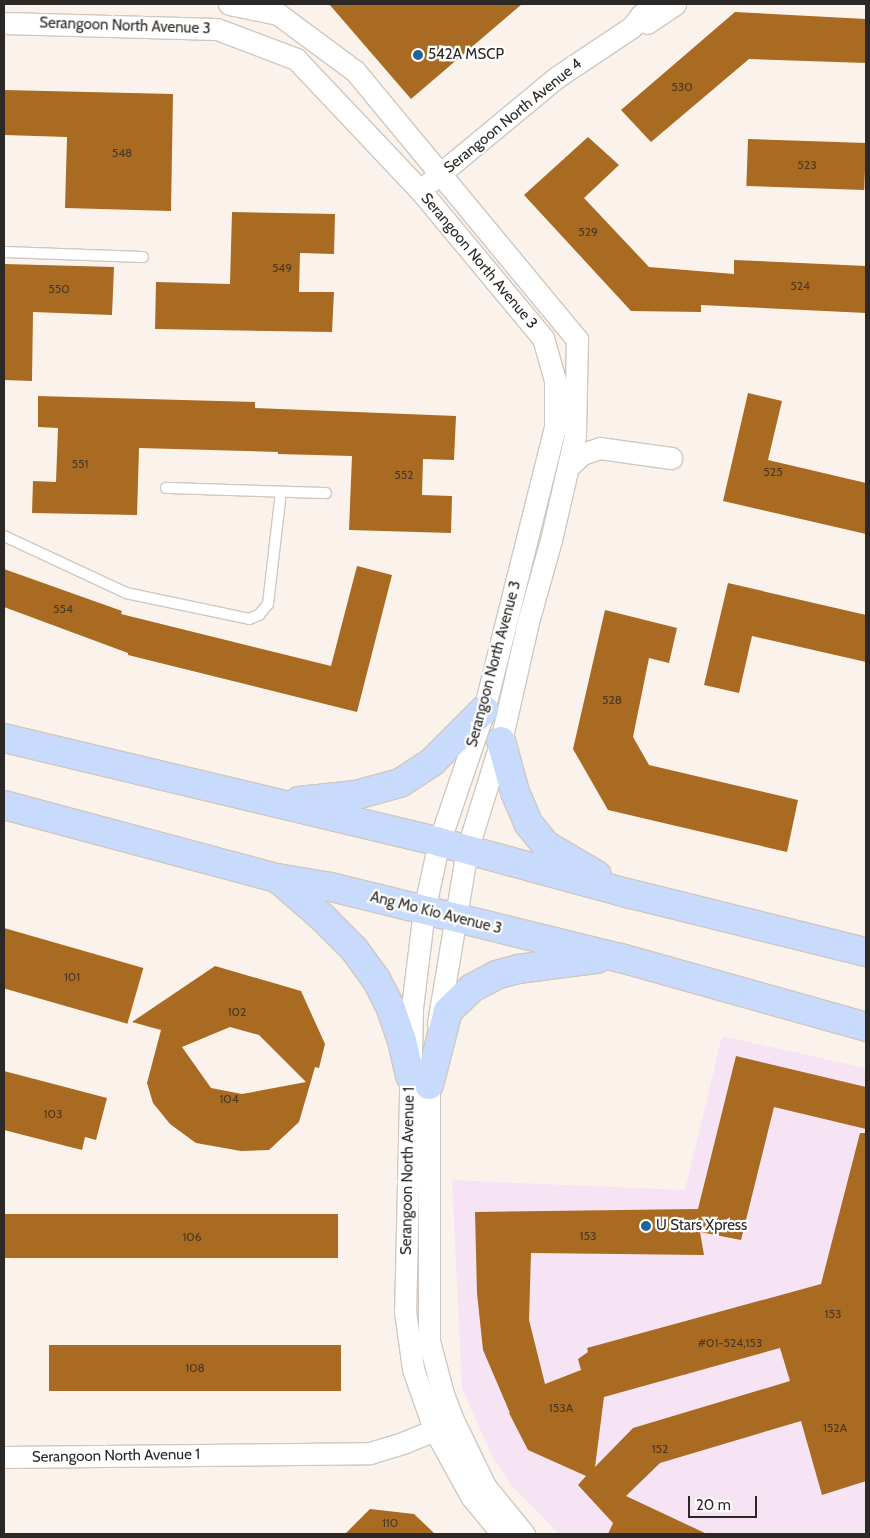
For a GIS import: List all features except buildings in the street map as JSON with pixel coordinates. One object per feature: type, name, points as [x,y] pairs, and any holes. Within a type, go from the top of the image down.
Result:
[{"type":"highway","points":[[277,803],[356,796],[400,783],[432,762],[484,710]]},
{"type":"highway","points":[[4,738],[439,842],[631,894],[866,952]]},
{"type":"highway","points":[[501,741],[515,792],[528,823],[546,845],[631,894]]},
{"type":"highway","name":"Ang Mo Kio Avenue 3","points":[[4,805],[277,878],[331,887],[621,958],[866,1027]]},
{"type":"highway","points":[[277,878],[322,917],[354,949],[376,979],[390,1006],[402,1041],[420,1080]]},
{"type":"highway","points":[[420,1080],[448,1011],[472,988],[496,975],[518,969],[585,960],[621,958]]},
{"type":"street","name":"Serangoon North Avenue 3","points":[[229,4],[278,14],[355,71],[577,339],[575,436],[528,622],[501,741],[467,850],[454,917]]},
{"type":"street","name":"Serangoon North Avenue 4","points":[[420,190],[442,174],[557,77],[642,16],[675,4]]},
{"type":"street","name":"Serangoon North Avenue 3","points":[[4,23],[217,28],[296,59],[420,190],[543,338],[555,380],[556,427],[484,710],[439,842],[424,910]]},
{"type":"street","points":[[568,467],[582,454],[600,448],[671,458]]},
{"type":"street","name":"Serangoon North Avenue 1","points":[[424,910],[412,1008],[420,1080],[429,1341],[443,1394],[454,1422],[485,1486],[524,1534]]},
{"type":"street","name":"Serangoon North Avenue 1","points":[[454,917],[420,1080],[405,1311],[413,1368],[434,1430],[471,1496],[502,1534]]},
{"type":"street","name":"Serangoon North Avenue 1","points":[[4,1457],[370,1453],[454,1422]]},
{"type":"lane","points":[[4,252],[143,257]]},
{"type":"lane","points":[[166,488],[326,493]]},
{"type":"lane","points":[[4,536],[126,593],[248,619],[259,615],[268,604],[281,492]]},
{"type":"shaded area","points":[[722,1036],[866,1068],[866,1534],[559,1534],[512,1486],[492,1456],[462,1388],[452,1180],[685,1190]]},
{"type":"place","name":"542A MSCP","points":[[418,55]]},
{"type":"place","name":"U Stars Xpress","points":[[646,1226]]}]
